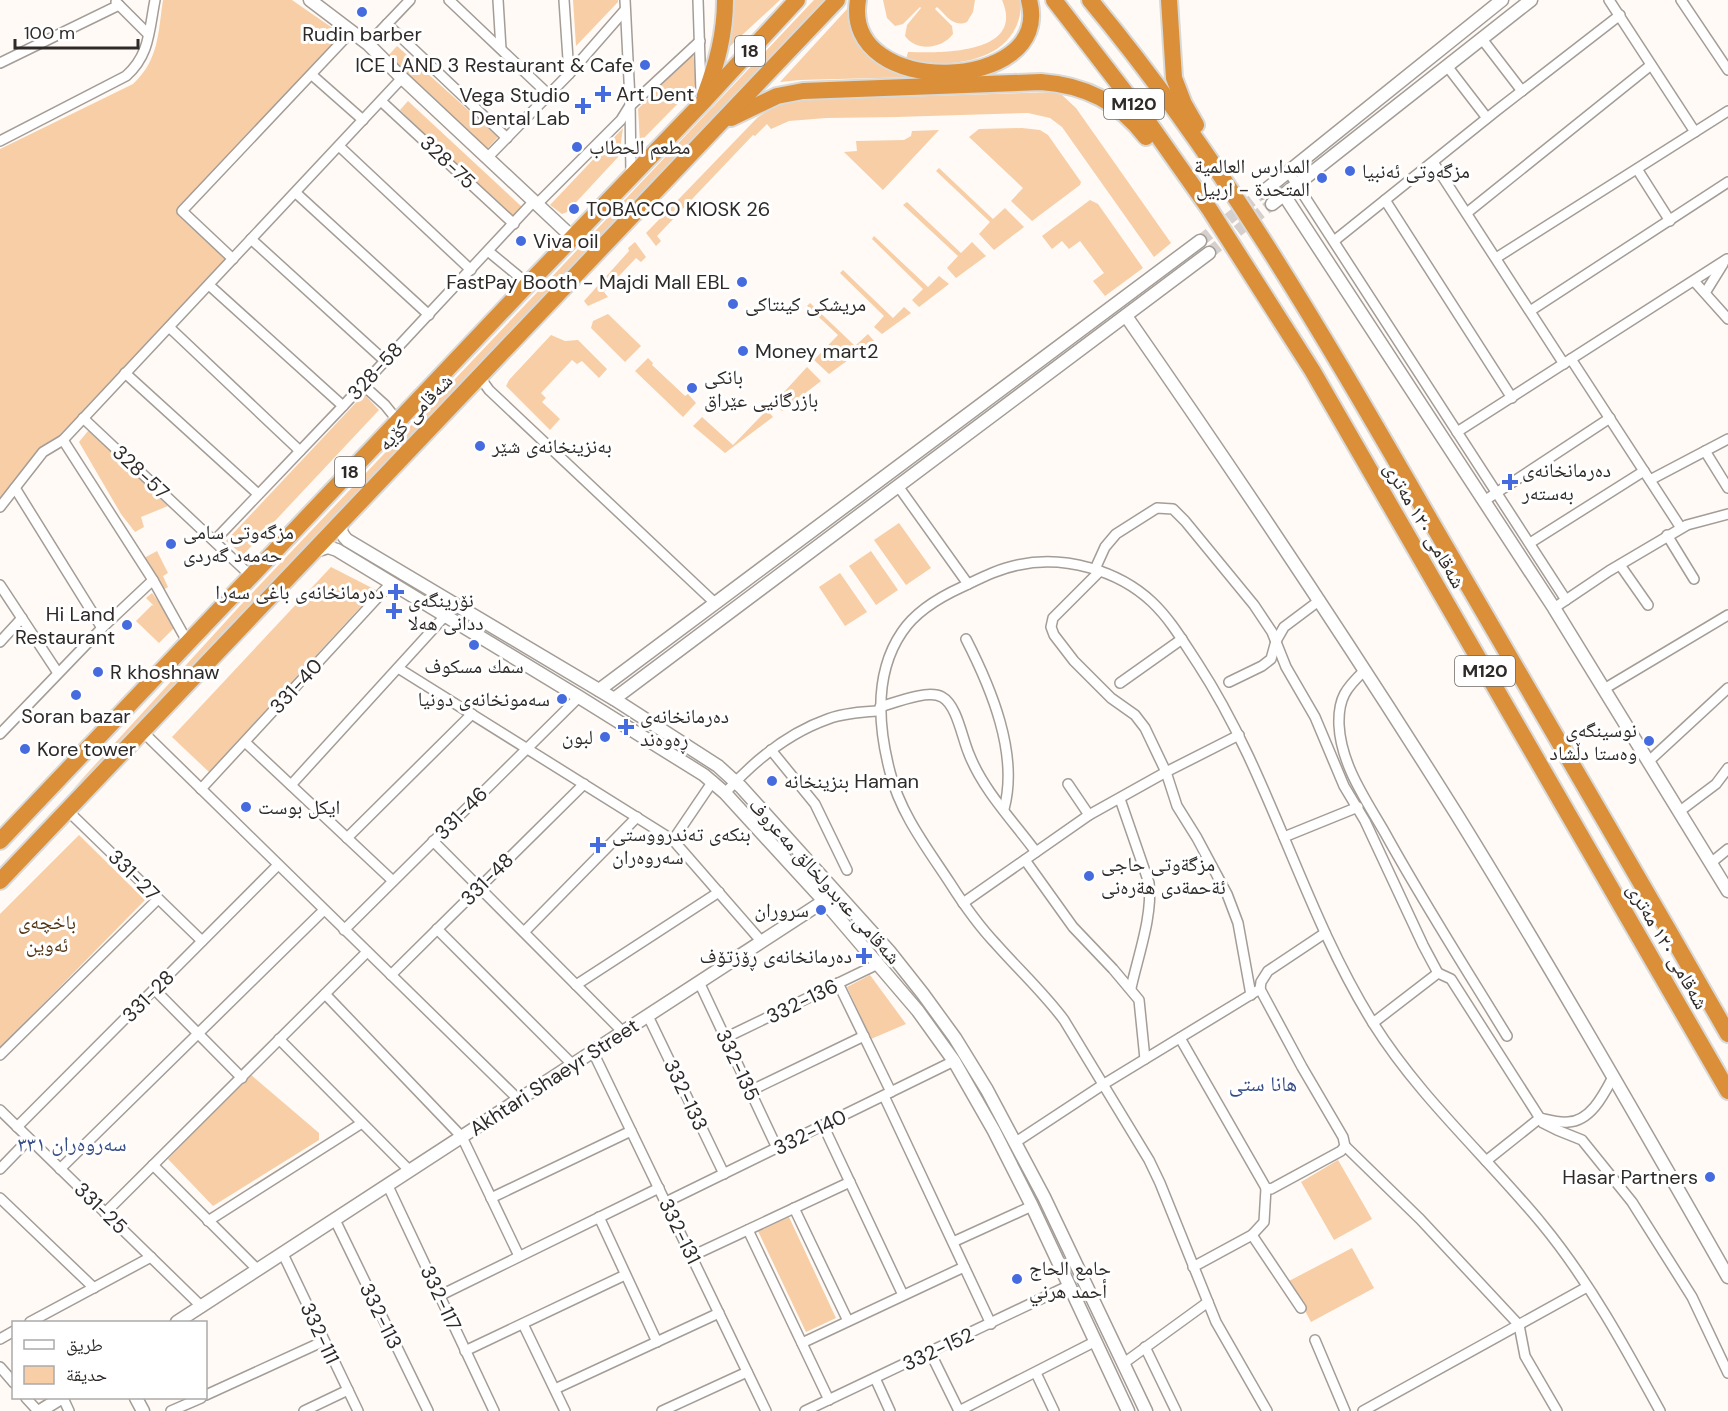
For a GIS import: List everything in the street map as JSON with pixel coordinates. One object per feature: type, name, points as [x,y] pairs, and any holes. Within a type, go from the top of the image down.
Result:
[{"type":"highway","points":[[702,103],[720,51],[725,0]]},
{"type":"highway","name":"شەقامی کۆیە","points":[[0,841],[572,237],[702,103],[797,0]]},
{"type":"highway","name":"شەقامی کۆیە","points":[[0,881],[837,0]]},
{"type":"highway","points":[[858,0],[856,16],[861,33],[877,54],[908,67],[958,72],[989,66],[1008,56],[1023,40],[1029,25],[1031,10],[1029,0]]},
{"type":"highway","name":"شەقامی ١٢٠ مەتری","points":[[1054,0],[1151,126],[1210,210],[1312,370],[1728,1091]]},
{"type":"highway","name":"شەقامی ١٢٠ مەتری","points":[[1090,0],[1177,114],[1227,185],[1312,317],[1728,1034]]},
{"type":"highway","points":[[1169,0],[1174,78],[1184,104],[1227,185]]},
{"type":"highway","points":[[715,128],[765,101],[784,94],[802,91],[1003,82],[1064,84],[1097,95],[1125,114],[1168,166],[1210,210]]},
{"type":"highway","points":[[46,793],[67,810]]},
{"type":"street","points":[[0,141],[126,76],[141,60],[155,0]]},
{"type":"street","points":[[449,0],[548,94]]},
{"type":"street","points":[[498,0],[501,49]]},
{"type":"street","points":[[564,0],[569,74]]},
{"type":"street","points":[[698,0],[702,103]]},
{"type":"street","points":[[1263,192],[1502,0]]},
{"type":"street","points":[[1272,204],[1531,0]]},
{"type":"street","points":[[1609,0],[1695,132]]},
{"type":"street","points":[[1681,0],[1728,70]]},
{"type":"street","points":[[315,1],[368,44],[572,237]]},
{"type":"street","points":[[0,63],[116,2],[148,34]]},
{"type":"street","points":[[368,44],[405,2]]},
{"type":"street","points":[[487,158],[569,74],[625,5]]},
{"type":"street","points":[[625,5],[631,176]]},
{"type":"street","points":[[1334,241],[1620,15]]},
{"type":"street","points":[[387,24],[507,138]]},
{"type":"street","points":[[232,259],[182,211],[351,32]]},
{"type":"street","points":[[1482,39],[1522,91]]},
{"type":"street","name":"328-58","points":[[215,540],[514,224],[621,120],[629,107],[700,40]]},
{"type":"street","points":[[1467,212],[1651,65]]},
{"type":"street","points":[[1447,66],[1487,118]]},
{"type":"street","points":[[312,75],[363,120]]},
{"type":"street","points":[[0,507],[43,452],[63,440],[402,78]]},
{"type":"street","name":"328-75","points":[[381,101],[514,224]]},
{"type":"street","points":[[1496,258],[1728,111]]},
{"type":"street","points":[[339,146],[471,270]]},
{"type":"street","points":[[1433,162],[1530,311],[1610,418],[1681,528]]},
{"type":"street","points":[[1637,169],[1670,221]]},
{"type":"street","points":[[1288,171],[1566,600]]},
{"type":"street","points":[[1530,311],[1728,182]]},
{"type":"street","points":[[296,193],[429,315]]},
{"type":"street","points":[[1284,195],[1554,608],[1728,891]]},
{"type":"street","points":[[1385,200],[1512,398]]},
{"type":"street","points":[[252,239],[385,361]]},
{"type":"street","points":[[599,690],[1200,241]]},
{"type":"street","points":[[488,251],[528,284]]},
{"type":"street","points":[[612,680],[614,689],[619,695],[1209,253]]},
{"type":"street","points":[[1458,432],[1727,258]]},
{"type":"street","points":[[1705,293],[1727,258]]},
{"type":"street","points":[[1694,281],[1728,320]]},
{"type":"street","points":[[209,285],[343,406]]},
{"type":"street","points":[[1126,316],[1224,457],[1365,670],[1504,892],[1728,1277]]},
{"type":"street","points":[[169,327],[300,450]]},
{"type":"street","points":[[125,373],[258,494]]},
{"type":"street","points":[[479,376],[489,390],[715,603]]},
{"type":"street","points":[[363,385],[386,405],[398,421]]},
{"type":"street","name":"328-57","points":[[83,418],[251,576]]},
{"type":"street","points":[[1484,501],[1610,418]]},
{"type":"street","points":[[1650,480],[1728,439]]},
{"type":"street","points":[[63,440],[153,580],[188,643]]},
{"type":"street","points":[[1705,451],[1728,488]]},
{"type":"street","points":[[1530,543],[1644,471]]},
{"type":"street","points":[[898,486],[968,584]]},
{"type":"street","points":[[15,488],[102,628]]},
{"type":"street","points":[[855,499],[864,512]]},
{"type":"street","points":[[1251,995],[1238,923],[1227,894],[1177,806],[1166,772],[1140,721],[1111,698],[1074,661],[1054,635],[1051,627],[1053,618],[1098,570],[1105,547],[1124,528],[1157,508],[1173,509],[1185,520],[1254,605],[1276,641],[1286,667],[1315,717],[1344,786],[1358,807],[1438,973],[1451,979],[1540,1118],[1549,1126],[1582,1140],[1632,1202],[1692,1297],[1728,1373]]},
{"type":"street","name":"شەقامی عەبدولخالق مەعروف","points":[[349,512],[341,527],[343,536],[599,690],[619,695],[718,766],[889,951],[923,994],[972,1064],[1016,1142],[1146,1411]]},
{"type":"street","points":[[1554,608],[1681,528],[1728,514]]},
{"type":"street","points":[[1667,536],[1694,579]]},
{"type":"street","name":"شەقامی عەبدولخالق مەعروف","points":[[306,557],[322,548],[337,550],[579,697],[713,781],[725,793],[878,964],[918,1011],[954,1062],[994,1131],[1032,1206],[1126,1407]]},
{"type":"street","points":[[377,574],[385,562]]},
{"type":"street","points":[[1267,1411],[1226,1342],[1153,1168],[1104,1084],[1052,1004],[984,931],[932,858],[899,800],[890,772],[879,709],[889,659],[901,633],[929,605],[1002,569],[1031,563],[1067,564],[1098,570],[1118,579],[1152,601],[1182,639],[1216,692],[1239,735],[1325,933],[1354,992],[1373,1023],[1414,1081],[1543,1225],[1587,1287],[1660,1411]]},
{"type":"street","points":[[1620,565],[1648,605]]},
{"type":"street","points":[[0,734],[102,628],[153,580]]},
{"type":"street","name":"331-40","points":[[201,789],[391,583]]},
{"type":"street","points":[[0,585],[58,674]]},
{"type":"street","points":[[1229,682],[1262,666],[1270,659],[1284,627],[1320,600]]},
{"type":"street","points":[[1604,689],[1728,615]]},
{"type":"street","points":[[291,785],[445,616]]},
{"type":"street","points":[[0,642],[22,618]]},
{"type":"street","points":[[966,639],[990,693],[1007,756],[1009,783],[1004,809]]},
{"type":"street","points":[[1120,683],[1182,639]]},
{"type":"street","points":[[398,668],[673,840],[762,942]]},
{"type":"street","points":[[1365,670],[1346,688],[1341,701],[1339,724],[1342,749],[1349,767],[1409,877],[1507,1036]]},
{"type":"street","points":[[1649,761],[1728,688]]},
{"type":"street","points":[[725,793],[755,762],[771,750],[829,718],[879,709],[932,694],[943,697],[955,713],[978,774],[1036,852]]},
{"type":"street","name":"331-46","points":[[344,930],[579,697]]},
{"type":"street","points":[[347,838],[472,714]]},
{"type":"street","points":[[142,731],[519,1100]]},
{"type":"street","points":[[963,903],[1089,815],[1239,735]]},
{"type":"street","points":[[245,742],[393,881]]},
{"type":"street","points":[[771,750],[815,804],[847,870]]},
{"type":"street","points":[[1680,811],[1716,784],[1728,768]]},
{"type":"street","points":[[673,840],[713,781]]},
{"type":"street","name":"331-48","points":[[391,975],[584,784]]},
{"type":"street","points":[[1068,784],[1089,815]]},
{"type":"street","points":[[1119,799],[1149,883],[1150,893],[1131,988]]},
{"type":"street","points":[[1284,837],[1358,807]]},
{"type":"street","name":"331-27","points":[[67,810],[202,941]]},
{"type":"street","points":[[524,933],[637,817]]},
{"type":"street","points":[[434,841],[623,1032]]},
{"type":"street","points":[[1712,862],[1728,849]]},
{"type":"street","points":[[1025,860],[1072,927],[1131,988],[1139,1000],[1145,1059]]},
{"type":"street","name":"331-28","points":[[17,1127],[278,865]]},
{"type":"street","points":[[576,985],[718,892]]},
{"type":"street","points":[[0,1054],[158,899]]},
{"type":"street","name":"Akhtari Shaeyr Street","points":[[180,1321],[824,901]]},
{"type":"street","points":[[60,1169],[324,910]]},
{"type":"street","points":[[437,929],[573,1065]]},
{"type":"street","points":[[1325,933],[1268,971],[1260,988],[1343,1137],[1345,1146],[1420,1219],[1519,1325],[1525,1356],[1557,1411]]},
{"type":"street","points":[[105,1213],[367,952]]},
{"type":"street","name":"332-136","points":[[725,1038],[878,964]]},
{"type":"street","points":[[1373,1023],[1438,973]]},
{"type":"street","name":"332-135","points":[[699,982],[777,1148]]},
{"type":"street","points":[[838,983],[864,1036],[887,1094],[991,1324]]},
{"type":"street","points":[[1016,1142],[1104,1084],[1260,988]]},
{"type":"street","points":[[155,990],[242,1078]]},
{"type":"street","points":[[325,994],[462,1137],[519,1256]]},
{"type":"street","name":"332-133","points":[[648,1016],[724,1174]]},
{"type":"street","points":[[750,1091],[864,1036]]},
{"type":"street","points":[[1180,1038],[1266,1188],[1264,1222],[1252,1235],[1193,1267]]},
{"type":"street","points":[[279,1039],[410,1171]]},
{"type":"street","name":"332-131","points":[[593,1052],[766,1411]]},
{"type":"street","name":"332-140","points":[[666,1202],[954,1062]]},
{"type":"street","points":[[1486,1161],[1540,1118],[1566,1123],[1575,1122],[1598,1103],[1613,1077]]},
{"type":"street","name":"331-25","points":[[0,1110],[201,1307]]},
{"type":"street","points":[[208,1221],[362,1123]]},
{"type":"street","points":[[823,1125],[903,1295]]},
{"type":"street","points":[[491,1198],[631,1131]]},
{"type":"street","points":[[0,1169],[29,1139]]},
{"type":"street","points":[[1266,1188],[1271,1189],[1341,1151],[1345,1146]]},
{"type":"street","points":[[153,1165],[258,1270]]},
{"type":"street","points":[[692,1256],[850,1182]]},
{"type":"street","name":"332-117","points":[[388,1186],[494,1411]]},
{"type":"street","points":[[439,1296],[659,1188]]},
{"type":"street","points":[[0,1198],[94,1288]]},
{"type":"street","points":[[953,1242],[1032,1206]]},
{"type":"street","points":[[794,1208],[848,1321]]},
{"type":"street","points":[[599,1217],[657,1342]]},
{"type":"street","name":"332-113","points":[[335,1220],[428,1411]]},
{"type":"street","points":[[748,1230],[829,1400]]},
{"type":"street","points":[[1252,1235],[1301,1308]]},
{"type":"street","name":"332-111","points":[[283,1254],[358,1411]]},
{"type":"street","points":[[34,1321],[151,1257]]},
{"type":"street","points":[[802,1343],[964,1267]]},
{"type":"street","points":[[465,1351],[626,1275]]},
{"type":"street","name":"332-152","points":[[805,1411],[1070,1285]]},
{"type":"street","points":[[1363,1411],[1587,1287]]},
{"type":"street","points":[[1124,1363],[1208,1302]]},
{"type":"street","points":[[555,1389],[719,1313]]},
{"type":"street","points":[[523,1324],[565,1411]]},
{"type":"street","points":[[1315,1340],[1345,1411]]},
{"type":"street","points":[[207,1395],[324,1341]]},
{"type":"street","points":[[930,1352],[959,1411],[1096,1341]]},
{"type":"street","points":[[1145,1347],[1176,1411]]},
{"type":"street","points":[[0,1367],[12,1381]]},
{"type":"street","points":[[662,1411],[747,1372]]},
{"type":"street","points":[[1036,1373],[1054,1411]]},
{"type":"street","points":[[875,1378],[890,1411]]},
{"type":"street","points":[[304,1411],[348,1390]]},
{"type":"street","points":[[1126,1407],[1139,1396]]},
{"type":"street","points":[[27,1399],[39,1411],[60,1399]]},
{"type":"street","points":[[171,1411],[199,1399]]},
{"type":"green space","points":[[163,0],[292,0],[347,38],[182,214],[228,261],[61,442],[51,442],[23,469],[0,500],[0,149],[133,84],[142,75],[153,56]]},
{"type":"green space","points":[[573,0],[618,0],[576,46]]},
{"type":"green space","points":[[730,0],[780,0],[727,49]]},
{"type":"green space","points":[[814,0],[824,0],[320,534],[128,735],[72,790],[238,608]]},
{"type":"green space","points":[[883,0],[975,0],[973,12],[967,22],[954,22],[937,7],[935,9],[952,26],[953,34],[942,43],[929,47],[916,45],[905,36],[907,25],[921,8],[903,24],[895,26],[887,18]]},
{"type":"green space","points":[[1002,0],[1021,0],[1019,20],[1010,36],[998,48],[964,61],[944,63],[906,59],[908,52],[958,50],[976,47],[991,41],[1002,31],[1006,18]]},
{"type":"green space","points":[[849,7],[856,35],[872,59],[889,69],[916,77],[780,82]]},
{"type":"green space","points":[[397,46],[498,137],[485,151],[388,56]]},
{"type":"green space","points":[[693,53],[697,84],[640,142],[638,109]]},
{"type":"green space","points":[[1054,92],[1062,95],[1076,108],[1171,243],[1154,257],[1062,127],[1050,118],[1028,113],[826,118],[789,121],[771,129],[767,124],[755,136],[753,135],[657,236],[661,241],[656,246],[646,233],[758,117],[780,103],[800,100]]},
{"type":"green space","points":[[408,101],[522,207],[510,218],[400,110]]},
{"type":"green space","points":[[623,128],[619,156],[567,212],[562,214],[550,205]]},
{"type":"green space","points":[[979,129],[1040,130],[1048,135],[1081,182],[1032,221],[1011,201],[1023,188],[969,137]]},
{"type":"green space","points":[[939,130],[883,190],[844,152],[857,151],[856,141],[904,140],[911,136],[912,131]]},
{"type":"green space","points":[[939,168],[993,219],[1005,208],[1024,227],[994,250],[979,234],[990,222],[936,171]]},
{"type":"green space","points":[[1090,200],[1098,204],[1143,268],[1105,296],[1093,281],[1104,273],[1080,241],[1069,249],[1062,241],[1052,249],[1042,236]]},
{"type":"green space","points":[[907,202],[961,253],[972,242],[986,256],[956,278],[947,268],[958,256],[903,205]]},
{"type":"green space","points":[[874,236],[928,287],[939,276],[949,284],[919,307],[912,300],[923,289],[872,239]]},
{"type":"green space","points":[[635,242],[646,257],[641,262],[636,258],[604,292],[608,297],[588,306],[584,301]]},
{"type":"green space","points":[[843,270],[893,318],[904,307],[911,313],[882,334],[874,327],[884,316],[840,273]]},
{"type":"green space","points":[[810,303],[855,346],[868,334],[874,341],[829,374],[814,360],[838,335],[807,306]]},
{"type":"green space","points":[[608,314],[641,346],[625,362],[591,328],[593,321]]},
{"type":"green space","points":[[551,335],[565,341],[578,340],[607,369],[599,378],[582,361],[577,364],[572,360],[541,393],[546,398],[542,402],[560,419],[550,430],[506,386]]},
{"type":"green space","points":[[648,358],[653,363],[652,365],[685,396],[688,394],[696,403],[683,417],[635,371]]},
{"type":"green space","points":[[807,367],[821,381],[782,411],[774,403]]},
{"type":"green space","points":[[364,394],[379,410],[243,555],[226,541]]},
{"type":"green space","points":[[767,410],[773,417],[725,453],[693,426],[702,417],[733,445]]},
{"type":"green space","points":[[88,431],[91,431],[168,506],[141,517],[144,527],[135,532],[121,514],[79,442]]},
{"type":"green space","points":[[899,523],[931,568],[906,585],[874,540]]},
{"type":"green space","points":[[157,551],[168,573],[163,576],[168,587],[163,590],[144,558]]},
{"type":"green space","points":[[871,551],[898,590],[876,605],[849,566]]},
{"type":"green space","points":[[331,567],[376,590],[209,772],[172,737]]},
{"type":"green space","points":[[840,573],[867,612],[845,626],[819,587]]},
{"type":"green space","points":[[152,593],[176,626],[159,643],[136,621],[152,605],[154,606],[146,598]]},
{"type":"green space","name":"باخچەی ئەوین","points":[[79,835],[145,900],[0,1048],[0,914]]},
{"type":"green space","points":[[870,975],[906,1024],[871,1039],[847,987]]},
{"type":"green space","points":[[250,1074],[319,1133],[319,1140],[213,1206],[168,1159]]},
{"type":"green space","points":[[1338,1160],[1372,1219],[1334,1240],[1301,1182]]},
{"type":"green space","points":[[789,1217],[836,1318],[806,1332],[758,1231]]},
{"type":"green space","points":[[1352,1248],[1374,1288],[1311,1322],[1289,1281]]},
{"type":"tunnel","points":[[1200,241],[1263,192]]},
{"type":"tunnel","points":[[1209,253],[1272,204]]},
{"type":"place","name":"Rudin barber","points":[[362,12]]},
{"type":"place","name":"ICE LAND 3 Restaurant & Cafe","points":[[645,65]]},
{"type":"place","name":"Art Dent","points":[[603,94]]},
{"type":"place","name":"Vega Studio Dental Lab","points":[[583,106]]},
{"type":"place","name":"مطعم الحطاب","points":[[577,147]]},
{"type":"place","name":"مزگەوتی ئەنبیا","points":[[1350,171]]},
{"type":"place","name":"المدارس العالمية المتحدة - اربيل","points":[[1322,178]]},
{"type":"place","name":"TOBACCO KIOSK 26","points":[[574,209]]},
{"type":"place","name":"Viva oil","points":[[521,241]]},
{"type":"place","name":"FastPay Booth - Majdi Mall EBL","points":[[742,282]]},
{"type":"place","name":"مریشکی کینتاکی","points":[[733,304]]},
{"type":"place","name":"Money mart2","points":[[743,351]]},
{"type":"place","name":"بانکی بازرگانیی عێراق","points":[[692,388]]},
{"type":"place","name":"بەنزینخانەی شێر","points":[[480,446]]},
{"type":"place","name":"دەرمانخانەی بەستەر","points":[[1510,482]]},
{"type":"place","name":"مزگەوتی سامی حەمەد گەردی","points":[[171,544]]},
{"type":"place","name":"دەرمانخانەی باغی سەرا","points":[[396,592]]},
{"type":"place","name":"نۆرینگەی ددانی هەلا","points":[[394,611]]},
{"type":"place","name":"Hi Land Restaurant","points":[[127,625]]},
{"type":"place","name":"سمك مسكوف","points":[[474,645]]},
{"type":"place","name":"R khoshnaw","points":[[98,672]]},
{"type":"place","name":"Soran bazar","points":[[76,695]]},
{"type":"place","name":"سەمونخانەی دونیا","points":[[562,699]]},
{"type":"place","name":"دەرمانخانەی ڕەوەند","points":[[626,727]]},
{"type":"place","name":"لبون","points":[[605,737]]},
{"type":"place","name":"نوسینگەی وەستا دڵشاد","points":[[1649,741]]},
{"type":"place","name":"Kore tower","points":[[25,749]]},
{"type":"place","name":"بنزینخانە Haman","points":[[772,781]]},
{"type":"place","name":"ايكل بوست","points":[[246,807]]},
{"type":"place","name":"بنکەی تەندرووستی سەروەران","points":[[598,845]]},
{"type":"place","name":"مزگةوتی حاجی ئةحمةدی هةرەنی","points":[[1089,876]]},
{"type":"place","name":"سروران","points":[[821,910]]},
{"type":"place","name":"دەرمانخانەی ڕۆزتۆف","points":[[864,956]]},
{"type":"place","name":"Hasar Partners","points":[[1710,1177]]},
{"type":"place","name":"جامع الحاج أحمد هرني","points":[[1017,1279]]},
{"type":"district","name":"هانا ستى","points":[[1263,1084]]},
{"type":"district","name":"سەروەران ٣٣١","points":[[72,1144]]}]
